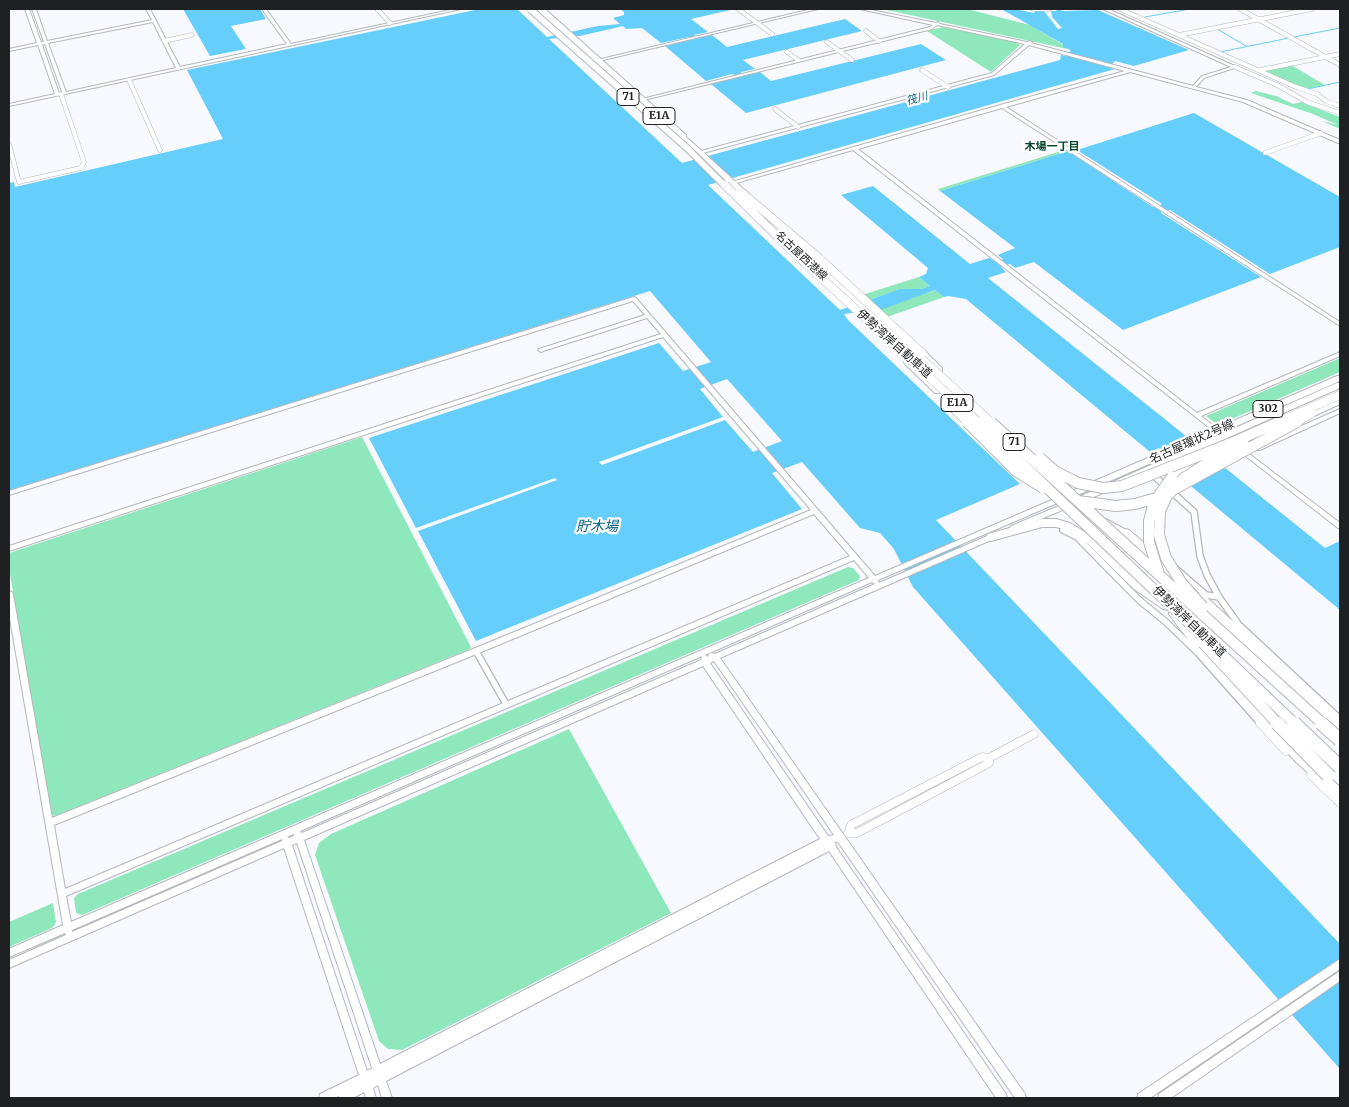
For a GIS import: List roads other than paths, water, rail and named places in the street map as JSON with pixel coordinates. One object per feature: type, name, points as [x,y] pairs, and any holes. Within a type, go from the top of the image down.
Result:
[{"type":"highway","name":"伊勢湾岸自動車道","points":[[531,9],[641,102],[1340,767]]},
{"type":"highway","name":"伊勢湾岸自動車道","points":[[538,9],[701,153],[822,270],[918,352],[1340,740]]},
{"type":"highway","points":[[641,102],[718,186],[815,277],[847,300],[1016,471],[1047,490],[1080,502],[1116,506],[1135,504],[1160,497],[1311,414]]},
{"type":"highway","points":[[918,352],[957,388]]},
{"type":"highway","points":[[918,352],[1055,471],[1086,486],[1112,487],[1132,483],[1223,437],[1340,395]]},
{"type":"highway","points":[[1340,401],[1235,448],[1184,478],[1172,488],[1163,503],[1158,527],[1166,558],[1186,589],[1235,639],[1340,736]]},
{"type":"highway","points":[[1223,437],[1172,478],[1154,502],[1149,521],[1149,542],[1154,562],[1168,594],[1197,635],[1270,717],[1340,786]]},
{"type":"highway","points":[[1070,500],[1144,573],[1185,630],[1270,726],[1340,794]]},
{"type":"highway","points":[[991,537],[1042,523],[1067,526],[1090,540],[1142,589],[1175,614]]},
{"type":"highway","points":[[1126,533],[1340,726]]},
{"type":"main road","name":"名古屋西港線","points":[[531,9],[563,40],[693,155],[847,300],[1070,500]]},
{"type":"main road","name":"名古屋西港線","points":[[542,9],[575,37],[641,102],[702,152],[957,388],[1070,500]]},
{"type":"main road","name":"名古屋環状2号線","points":[[1223,437],[1340,378]]},
{"type":"main road","name":"名古屋環状2号線","points":[[1070,500],[1200,442],[1223,437],[1340,385]]},
{"type":"main road","name":"名古屋環状2号線","points":[[1070,500],[1147,470],[1158,461]]},
{"type":"street","points":[[27,9],[39,43],[61,93]]},
{"type":"street","points":[[9,144],[19,182],[81,168],[84,162],[34,9]]},
{"type":"street","points":[[148,9],[178,68]]},
{"type":"street","points":[[264,9],[290,44]]},
{"type":"street","points":[[377,9],[390,23]]},
{"type":"street","points":[[9,104],[459,9]]},
{"type":"street","points":[[738,9],[772,34]]},
{"type":"street","points":[[599,60],[816,9]]},
{"type":"street","points":[[862,9],[938,23]]},
{"type":"street","points":[[874,9],[1030,43],[1257,102],[1340,140]]},
{"type":"street","points":[[1033,9],[1049,9]]},
{"type":"street","points":[[1105,9],[1277,85],[1307,102],[1340,113]]},
{"type":"street","points":[[1120,9],[1317,94],[1326,101],[1340,106]]},
{"type":"street","points":[[1240,9],[1340,65]]},
{"type":"street","points":[[1179,35],[1312,9]]},
{"type":"street","points":[[9,49],[154,21]]},
{"type":"street","points":[[641,102],[798,60],[931,28],[938,23]]},
{"type":"street","points":[[866,32],[879,40]]},
{"type":"street","points":[[164,41],[192,35]]},
{"type":"street","points":[[827,42],[852,60]]},
{"type":"street","points":[[702,152],[997,73],[1030,43]]},
{"type":"street","points":[[787,52],[798,60]]},
{"type":"street","points":[[1260,70],[1340,54]]},
{"type":"street","points":[[61,93],[178,68]]},
{"type":"street","points":[[1195,86],[1202,77],[1235,68]]},
{"type":"street","points":[[734,182],[1129,69]]},
{"type":"street","points":[[922,70],[948,87]]},
{"type":"street","points":[[129,80],[160,150]]},
{"type":"street","points":[[1195,86],[1254,104],[1340,140]]},
{"type":"street","points":[[1002,106],[1340,324]]},
{"type":"street","points":[[775,109],[798,127]]},
{"type":"street","points":[[1264,152],[1321,133]]},
{"type":"street","points":[[854,148],[1223,437],[1340,526]]},
{"type":"street","points":[[9,493],[634,299],[876,582]]},
{"type":"street","points":[[541,350],[648,316]]},
{"type":"street","points":[[9,549],[664,334]]},
{"type":"street","points":[[1197,415],[1340,354]]},
{"type":"street","points":[[1246,454],[1340,411]]},
{"type":"street","points":[[1147,470],[1194,512],[1200,556],[1207,575],[1219,597],[1243,630],[1340,719]]},
{"type":"street","points":[[1070,500],[1163,557],[1206,595],[1219,597]]},
{"type":"street","points":[[963,545],[991,537],[1070,500]]},
{"type":"street","points":[[9,953],[297,833],[894,574],[1070,500]]},
{"type":"street","points":[[49,823],[816,512]]},
{"type":"street","points":[[1063,530],[1077,537],[1139,600],[1166,622],[1198,653],[1264,728],[1340,803]]},
{"type":"street","points":[[62,894],[855,557]]},
{"type":"street","points":[[705,657],[715,658],[876,582]]},
{"type":"street","points":[[9,594],[69,938]]},
{"type":"street","points":[[476,651],[506,704]]},
{"type":"street","points":[[705,657],[828,843],[1002,1098]]},
{"type":"street","points":[[715,658],[1021,1098]]},
{"type":"street","points":[[324,1098],[366,1082],[849,832],[857,833],[989,763],[989,758],[1034,734]]},
{"type":"street","points":[[297,833],[387,1098]]},
{"type":"street","points":[[9,964],[285,838]]},
{"type":"street","points":[[285,838],[371,1098]]},
{"type":"street","points":[[1163,1098],[1282,1010],[1340,964]]},
{"type":"street","points":[[1142,1098],[1340,976]]},
{"type":"street","points":[[344,1098],[366,1082]]},
{"type":"water","points":[[183,9],[260,9],[266,19],[231,26],[246,49],[210,56]]},
{"type":"water","points":[[480,9],[517,9],[547,37],[598,26],[620,24],[613,18],[624,15],[624,12],[620,9],[735,9],[691,19],[708,32],[694,35],[696,38],[712,35],[727,47],[845,19],[862,31],[743,60],[755,69],[741,72],[743,76],[760,72],[771,81],[921,44],[946,60],[746,113],[711,84],[738,76],[732,74],[706,81],[665,46],[690,40],[689,37],[661,43],[642,28],[626,29],[623,26],[580,36],[549,39],[682,163],[1060,60],[1061,55],[1065,56],[1071,50],[1003,10],[1014,9],[1034,13],[1036,10],[1044,11],[1058,29],[1062,28],[1052,17],[1051,11],[1057,11],[1055,9],[1064,11],[1098,10],[1189,50],[1134,66],[1115,61],[1109,68],[1115,69],[708,185],[840,310],[901,289],[921,289],[930,286],[919,277],[926,274],[928,268],[841,195],[873,186],[970,264],[989,258],[997,262],[1003,259],[998,255],[1015,248],[940,191],[1068,151],[1153,207],[1156,207],[1162,204],[1077,150],[1194,113],[1340,197],[1340,247],[1270,274],[1170,210],[1161,211],[1161,213],[1261,277],[1123,330],[1034,262],[1015,268],[1010,264],[1001,265],[1006,272],[988,278],[1186,436],[1178,440],[1196,454],[1204,451],[1325,548],[1340,541],[1340,610],[1168,467],[1176,463],[1159,448],[1150,452],[966,299],[944,297],[935,290],[883,309],[844,314],[848,320],[1020,484],[936,520],[1340,944],[1340,1069],[913,587],[894,549],[880,533],[860,528],[802,462],[772,473],[802,509],[476,641],[418,531],[557,480],[555,478],[416,528],[369,438],[659,343],[683,371],[711,362],[650,291],[9,491],[9,183],[14,182],[15,187],[223,139],[187,70]],"holes":[[[727,379],[782,441],[753,452],[725,420],[602,465],[599,462],[723,417],[700,389]]]},
{"type":"waterway","points":[[1145,17],[1190,9]]},
{"type":"waterway","points":[[1294,37],[1340,28]]},
{"type":"waterway","points":[[1217,29],[1246,46]]},
{"type":"waterway","points":[[1220,52],[1289,38]]},
{"type":"waterway","points":[[1308,89],[1340,82]]},
{"type":"district","name":"木場一丁目","points":[[1052,147]]},
{"type":"water label","name":"筏川","points":[[917,99]]},
{"type":"water label","name":"貯木場","points":[[597,527]]}]
